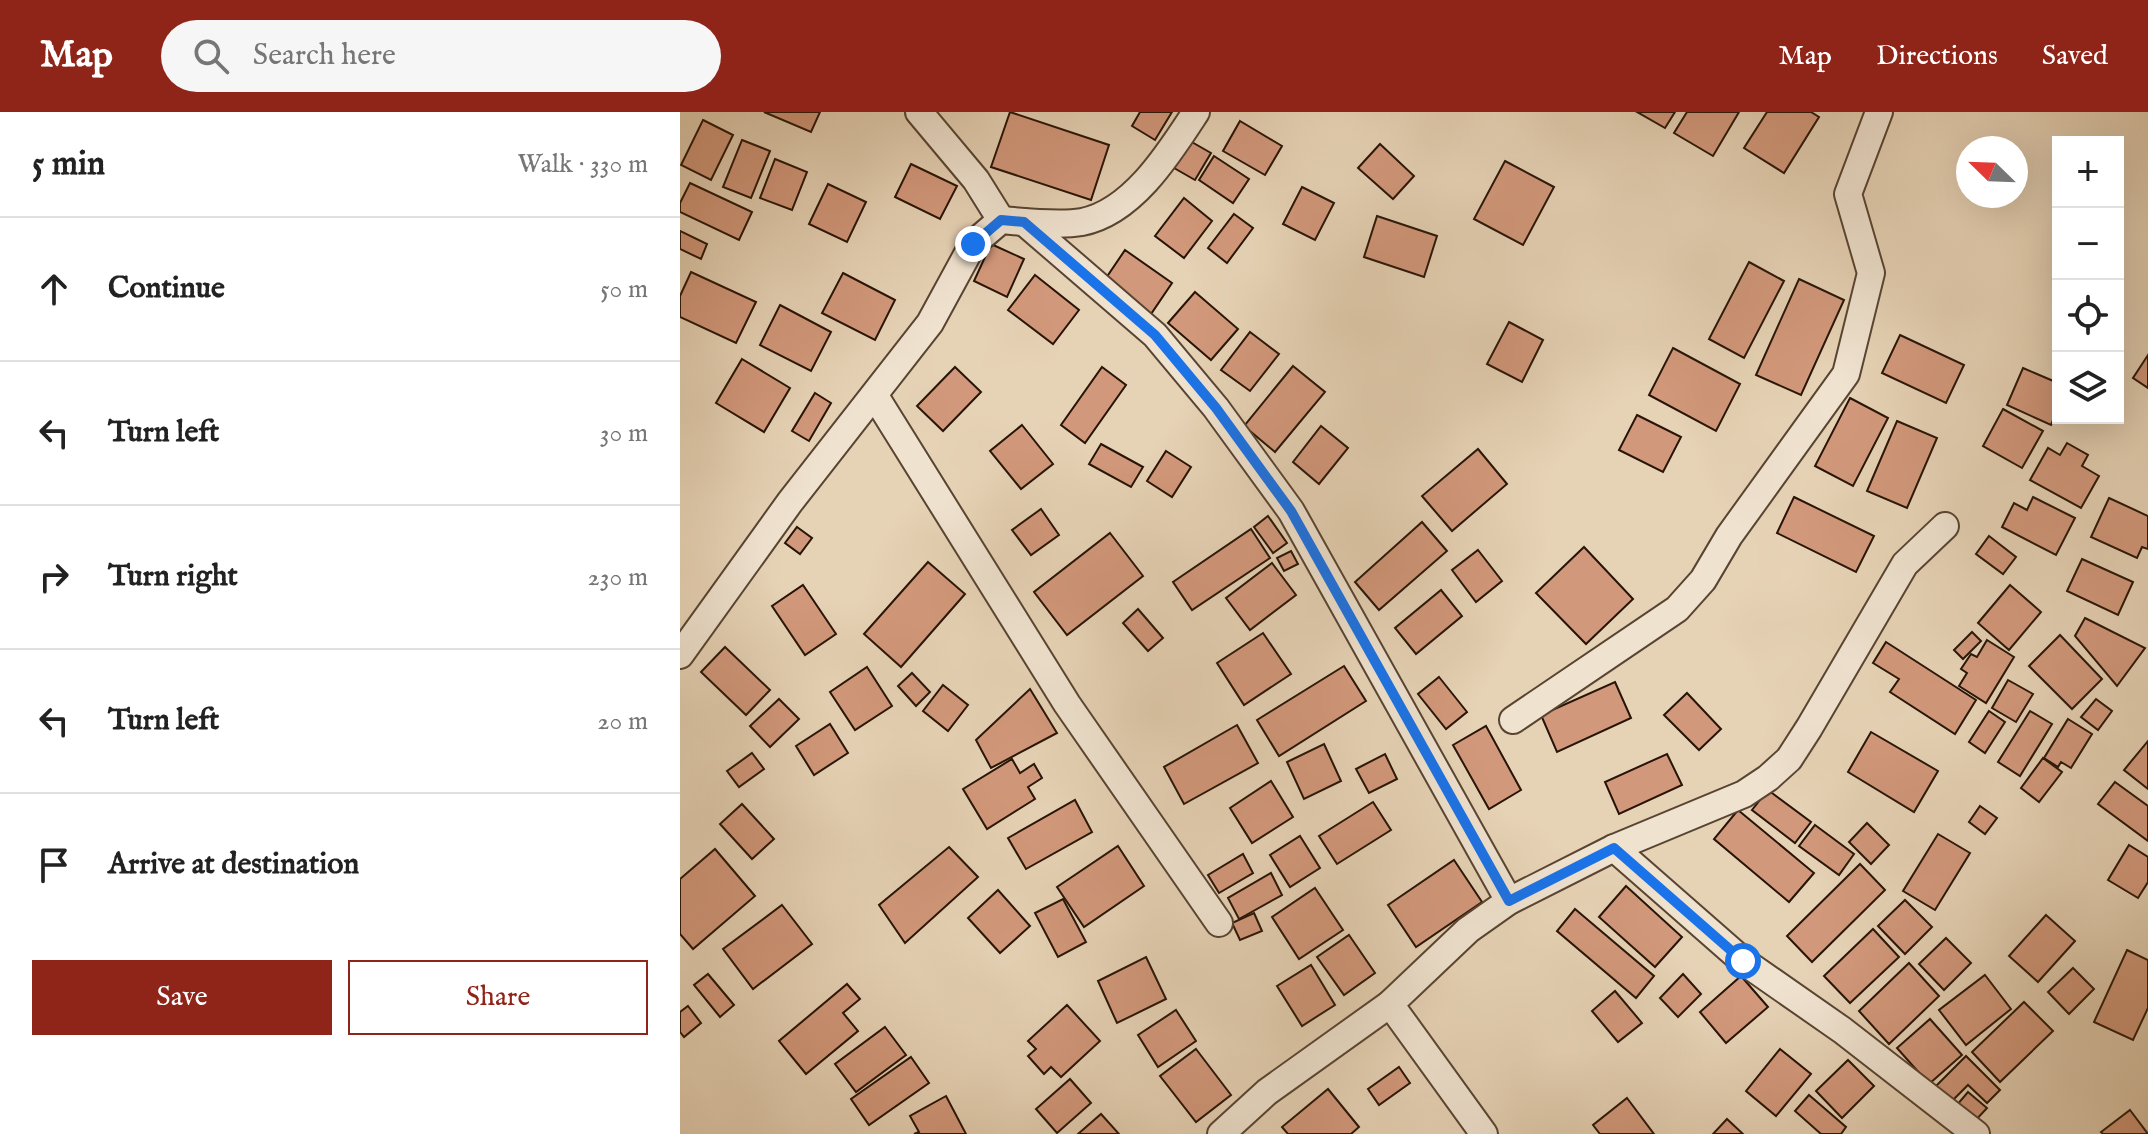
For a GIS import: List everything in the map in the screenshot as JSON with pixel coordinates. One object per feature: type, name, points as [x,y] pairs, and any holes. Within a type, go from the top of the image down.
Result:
[{"type":"street","points":[[919,112],[1012,221],[1155,335],[1216,408],[1291,511],[1509,901]]},
{"type":"street","points":[[680,655],[790,502],[930,323],[973,244],[1012,221],[1083,222],[1122,205],[1168,155],[1196,112]]},
{"type":"street","points":[[1513,720],[1677,609],[1703,580],[1729,536],[1846,374],[1871,273],[1848,194],[1879,112]]},
{"type":"street","points":[[875,396],[1067,704],[1219,923]]},
{"type":"street","points":[[1221,1134],[1267,1092],[1390,1004],[1468,930],[1509,901],[1614,848],[1744,794],[1768,778],[1789,759],[1905,564],[1945,526]]},
{"type":"street","points":[[1614,848],[1743,961],[1842,1030],[1976,1134]]},
{"type":"street","points":[[1390,1004],[1484,1134]]},
{"type":"building","points":[[764,112],[820,112],[811,132]]},
{"type":"building","points":[[1010,112],[1109,145],[1091,200],[991,167]]},
{"type":"building","points":[[1140,112],[1172,112],[1155,140],[1132,126]]},
{"type":"building","points":[[1637,112],[1675,112],[1665,128]]},
{"type":"building","points":[[1687,112],[1739,112],[1713,156],[1674,133]]},
{"type":"building","points":[[1767,112],[1811,112],[1819,117],[1784,173],[1744,148]]},
{"type":"building","points":[[703,120],[733,135],[711,180],[681,165]]},
{"type":"building","points":[[1240,121],[1282,146],[1265,175],[1223,151]]},
{"type":"building","points":[[742,140],[770,151],[751,198],[723,187]]},
{"type":"building","points":[[1190,141],[1211,153],[1195,180],[1174,168]]},
{"type":"building","points":[[1380,144],[1414,176],[1393,199],[1358,168]]},
{"type":"building","points":[[1214,156],[1249,179],[1233,203],[1199,180]]},
{"type":"building","points":[[775,159],[807,172],[792,210],[760,198]]},
{"type":"building","points":[[1505,161],[1554,187],[1523,245],[1474,219]]},
{"type":"building","points":[[911,164],[957,186],[940,219],[895,197]]},
{"type":"building","points":[[690,183],[752,212],[739,240],[680,212],[680,203]]},
{"type":"building","points":[[828,184],[866,202],[847,242],[809,224]]},
{"type":"building","points":[[1302,187],[1334,203],[1315,240],[1283,224]]},
{"type":"building","points":[[1184,198],[1212,221],[1184,258],[1155,236]]},
{"type":"building","points":[[1234,214],[1253,228],[1227,263],[1208,248]]},
{"type":"building","points":[[1377,216],[1437,236],[1424,277],[1364,257]]},
{"type":"building","points":[[680,231],[707,244],[701,259],[680,249]]},
{"type":"building","points":[[991,244],[1024,259],[1007,297],[974,281]]},
{"type":"building","points":[[1125,250],[1172,283],[1151,314],[1104,281]]},
{"type":"building","points":[[1749,262],[1784,281],[1744,358],[1709,339]]},
{"type":"building","points":[[691,272],[756,302],[736,343],[680,317],[680,296]]},
{"type":"building","points":[[843,273],[895,300],[875,340],[822,313]]},
{"type":"building","points":[[1035,275],[1079,310],[1053,344],[1008,310]]},
{"type":"building","points":[[1799,279],[1844,300],[1801,395],[1756,375]]},
{"type":"building","points":[[1195,292],[1238,329],[1211,360],[1168,323]]},
{"type":"building","points":[[780,305],[831,332],[811,371],[760,345]]},
{"type":"building","points":[[1509,322],[1543,340],[1522,382],[1487,364]]},
{"type":"building","points":[[1250,332],[1279,354],[1250,391],[1221,370]]},
{"type":"building","points":[[1900,335],[1964,365],[1946,403],[1882,373]]},
{"type":"building","points":[[1673,348],[1740,384],[1716,431],[1649,395]]},
{"type":"building","points":[[2148,355],[2148,388],[2133,378]]},
{"type":"building","points":[[742,359],[790,388],[764,432],[716,403]]},
{"type":"building","points":[[1293,366],[1325,392],[1275,452],[1244,426]]},
{"type":"building","points":[[955,367],[981,392],[943,431],[917,406]]},
{"type":"building","points":[[1102,367],[1126,385],[1085,443],[1061,425]]},
{"type":"building","points":[[2023,368],[2052,380],[2051,425],[2007,405]]},
{"type":"building","points":[[815,393],[831,403],[809,441],[792,431]]},
{"type":"building","points":[[1850,398],[1888,418],[1853,486],[1815,466]]},
{"type":"building","points":[[2003,409],[2043,431],[2022,468],[1983,446]]},
{"type":"building","points":[[1637,415],[1681,437],[1663,472],[1619,450]]},
{"type":"building","points":[[1897,421],[1937,438],[1907,508],[1867,491]]},
{"type":"building","points":[[1022,425],[1053,464],[1021,489],[990,451]]},
{"type":"building","points":[[1321,426],[1348,448],[1319,484],[1293,462]]},
{"type":"building","points":[[2067,443],[2088,455],[2082,466],[2099,476],[2081,508],[2030,480],[2048,448],[2060,455]]},
{"type":"building","points":[[1101,444],[1143,467],[1131,487],[1089,464]]},
{"type":"building","points":[[1478,449],[1507,484],[1452,531],[1422,496]]},
{"type":"building","points":[[1166,451],[1191,467],[1172,497],[1147,481]]},
{"type":"building","points":[[1794,497],[1874,536],[1856,572],[1777,533]]},
{"type":"building","points":[[2033,497],[2075,518],[2056,555],[2002,527],[2014,503],[2027,510]]},
{"type":"building","points":[[2109,498],[2148,516],[2148,549],[2142,547],[2137,558],[2091,537]]},
{"type":"building","points":[[1041,509],[1059,535],[1031,555],[1012,530]]},
{"type":"building","points":[[1268,516],[1287,543],[1273,553],[1254,527]]},
{"type":"building","points":[[1422,522],[1447,551],[1379,610],[1355,582]]},
{"type":"building","points":[[797,527],[812,538],[800,554],[785,543]]},
{"type":"building","points":[[1251,529],[1270,558],[1192,610],[1173,582]]},
{"type":"building","points":[[1110,533],[1143,576],[1067,635],[1034,592]]},
{"type":"building","points":[[1989,536],[2016,557],[2003,574],[1976,554]]},
{"type":"building","points":[[1584,547],[1633,599],[1586,644],[1536,593]]},
{"type":"building","points":[[1478,550],[1502,581],[1476,602],[1452,570]]},
{"type":"building","points":[[1291,551],[1298,564],[1284,571],[1277,558]]},
{"type":"building","points":[[2082,559],[2133,582],[2118,615],[2067,591]]},
{"type":"building","points":[[928,562],[965,594],[901,667],[864,634]]},
{"type":"building","points":[[1272,563],[1296,595],[1250,630],[1226,598]]},
{"type":"building","points":[[803,585],[836,634],[805,655],[772,606]]},
{"type":"building","points":[[2010,585],[2041,612],[2009,650],[1978,623]]},
{"type":"building","points":[[1441,590],[1462,616],[1416,654],[1395,628]]},
{"type":"building","points":[[1138,609],[1163,638],[1148,651],[1123,623]]},
{"type":"building","points":[[2085,618],[2145,648],[2117,686],[2075,636]]},
{"type":"building","points":[[1972,632],[1981,641],[1963,659],[1954,650]]},
{"type":"building","points":[[1263,633],[1291,674],[1244,705],[1217,663]]},
{"type":"building","points":[[2060,635],[2102,679],[2072,709],[2029,666]]},
{"type":"building","points":[[1987,640],[2014,657],[1986,703],[1959,686],[1967,673],[1961,669],[1971,654],[1977,657]]},
{"type":"building","points":[[1886,642],[1976,700],[1955,734],[1890,692],[1899,679],[1873,663]]},
{"type":"building","points":[[725,647],[770,690],[746,715],[701,672]]},
{"type":"building","points":[[1344,666],[1366,701],[1279,756],[1257,720]]},
{"type":"building","points":[[867,667],[892,706],[855,730],[830,692]]},
{"type":"building","points":[[912,673],[930,692],[916,706],[898,686]]},
{"type":"building","points":[[1439,677],[1467,712],[1446,729],[1418,694]]},
{"type":"building","points":[[2008,680],[2033,694],[2016,722],[1992,708]]},
{"type":"building","points":[[1615,682],[1631,718],[1557,752],[1541,715]]},
{"type":"building","points":[[943,685],[968,705],[948,731],[923,711]]},
{"type":"building","points":[[1030,689],[1057,733],[991,768],[976,740]]},
{"type":"building","points":[[1687,693],[1721,729],[1699,750],[1664,715]]},
{"type":"building","points":[[779,699],[799,719],[770,747],[750,726]]},
{"type":"building","points":[[2096,699],[2112,711],[2098,730],[2081,717]]},
{"type":"building","points":[[1989,711],[2005,722],[1985,753],[1969,742]]},
{"type":"building","points":[[2030,711],[2052,724],[2020,776],[1998,762]]},
{"type":"building","points":[[2068,719],[2092,734],[2071,768],[2061,762],[2058,767],[2044,758]]},
{"type":"building","points":[[830,724],[848,753],[814,775],[796,746]]},
{"type":"building","points":[[1237,725],[1258,763],[1184,804],[1164,767]]},
{"type":"building","points":[[1486,726],[1521,790],[1489,809],[1453,745]]},
{"type":"building","points":[[1871,732],[1938,771],[1914,812],[1848,772]]},
{"type":"building","points":[[2148,741],[2148,789],[2124,770]]},
{"type":"building","points":[[1324,744],[1341,781],[1304,799],[1287,762]]},
{"type":"building","points":[[752,753],[764,769],[739,787],[727,771]]},
{"type":"building","points":[[1385,754],[1397,779],[1369,793],[1356,769]]},
{"type":"building","points":[[1667,754],[1682,785],[1619,814],[1605,782]]},
{"type":"building","points":[[2043,758],[2062,772],[2039,802],[2021,788]]},
{"type":"building","points":[[1012,759],[1020,773],[1034,764],[1042,778],[1028,787],[1035,799],[987,829],[963,789]]},
{"type":"building","points":[[1271,781],[1293,817],[1252,843],[1230,808]]},
{"type":"building","points":[[2115,782],[2148,806],[2148,841],[2098,804]]},
{"type":"building","points":[[1768,790],[1811,822],[1795,843],[1752,810]]},
{"type":"building","points":[[1075,800],[1092,832],[1026,869],[1008,838]]},
{"type":"building","points":[[1373,802],[1391,830],[1337,864],[1319,836]]},
{"type":"building","points":[[742,804],[774,839],[752,859],[720,824]]},
{"type":"building","points":[[1980,806],[1997,818],[1985,834],[1969,822]]},
{"type":"building","points":[[1738,810],[1814,873],[1789,902],[1714,839]]},
{"type":"building","points":[[1867,823],[1889,845],[1871,864],[1849,842]]},
{"type":"building","points":[[1815,825],[1854,854],[1839,875],[1799,846]]},
{"type":"building","points":[[1938,834],[1970,853],[1935,910],[1903,891]]},
{"type":"building","points":[[1300,836],[1320,868],[1290,887],[1270,855]]},
{"type":"building","points":[[2129,845],[2148,857],[2148,882],[2138,898],[2108,880]]},
{"type":"building","points":[[1118,846],[1144,886],[1084,927],[1057,887]]},
{"type":"building","points":[[949,847],[978,877],[905,943],[879,905]]},
{"type":"building","points":[[715,849],[755,896],[693,949],[680,934],[680,879]]},
{"type":"building","points":[[1243,854],[1253,873],[1219,893],[1208,875]]},
{"type":"building","points":[[1454,860],[1482,902],[1416,947],[1388,905]]},
{"type":"building","points":[[1860,864],[1885,890],[1812,962],[1787,936]]},
{"type":"building","points":[[1271,873],[1282,895],[1239,919],[1228,898]]},
{"type":"building","points":[[1626,886],[1682,937],[1655,967],[1599,917]]},
{"type":"building","points":[[1315,888],[1343,930],[1299,959],[1272,917]]},
{"type":"building","points":[[998,890],[1030,926],[1000,953],[968,918]]},
{"type":"building","points":[[1063,899],[1086,942],[1058,957],[1035,913]]},
{"type":"building","points":[[1905,900],[1932,927],[1905,954],[1878,926]]},
{"type":"building","points":[[782,905],[812,944],[753,989],[723,949]]},
{"type":"building","points":[[1575,909],[1654,976],[1636,998],[1557,931]]},
{"type":"building","points":[[1254,913],[1262,931],[1240,940],[1232,923]]},
{"type":"building","points":[[2046,915],[2075,941],[2038,982],[2009,956]]},
{"type":"building","points":[[1873,929],[1899,957],[1850,1003],[1824,976]]},
{"type":"building","points":[[1349,935],[1375,973],[1344,995],[1317,957]]},
{"type":"building","points":[[1946,938],[1971,963],[1944,990],[1919,964]]},
{"type":"building","points":[[2127,950],[2148,960],[2148,1008],[2133,1040],[2094,1022]]},
{"type":"building","points":[[1146,957],[1166,999],[1117,1023],[1098,981]]},
{"type":"building","points":[[1909,963],[1939,996],[1889,1044],[1859,1011]]},
{"type":"building","points":[[1311,965],[1335,1005],[1302,1026],[1277,986]]},
{"type":"building","points":[[2073,968],[2094,989],[2069,1014],[2048,992]]},
{"type":"building","points":[[708,974],[734,1005],[720,1017],[694,985]]},
{"type":"building","points":[[1683,974],[1701,994],[1678,1017],[1660,998]]},
{"type":"building","points":[[1985,975],[2011,1009],[1966,1045],[1939,1010]]},
{"type":"building","points":[[1741,976],[1768,1007],[1726,1043],[1700,1012]]},
{"type":"building","points":[[847,984],[860,999],[843,1013],[858,1031],[806,1074],[779,1041]]},
{"type":"building","points":[[1615,991],[1642,1023],[1618,1042],[1592,1011]]},
{"type":"building","points":[[2024,1002],[2053,1031],[2000,1082],[1972,1052]]},
{"type":"building","points":[[1067,1005],[1100,1041],[1061,1077],[1051,1067],[1044,1074],[1028,1056],[1036,1049],[1028,1041]]},
{"type":"building","points":[[688,1006],[701,1023],[684,1037],[680,1032],[680,1012]]},
{"type":"building","points":[[1176,1010],[1196,1041],[1158,1067],[1138,1035]]},
{"type":"building","points":[[1930,1019],[1962,1055],[1929,1084],[1897,1048]]},
{"type":"building","points":[[885,1027],[906,1055],[856,1092],[835,1064]]},
{"type":"building","points":[[1196,1049],[1231,1095],[1196,1122],[1160,1076]]},
{"type":"building","points":[[1780,1049],[1811,1074],[1776,1116],[1746,1091]]},
{"type":"building","points":[[1966,1056],[2000,1090],[1987,1103],[1968,1085],[1951,1102],[1936,1086]]},
{"type":"building","points":[[911,1057],[929,1083],[869,1125],[851,1099]]},
{"type":"building","points":[[1848,1060],[1874,1086],[1842,1118],[1816,1091]]},
{"type":"building","points":[[1399,1067],[1410,1083],[1379,1105],[1368,1089]]},
{"type":"building","points":[[1070,1079],[1091,1103],[1057,1133],[1036,1109]]},
{"type":"building","points":[[1328,1089],[1359,1127],[1351,1134],[1288,1134],[1282,1127]]},
{"type":"building","points":[[1968,1092],[1987,1108],[1975,1121],[1956,1106]]},
{"type":"building","points":[[1809,1095],[1846,1127],[1841,1134],[1821,1134],[1795,1111]]},
{"type":"building","points":[[946,1096],[966,1134],[914,1134],[919,1132],[910,1116]]},
{"type":"building","points":[[1627,1098],[1654,1134],[1600,1134],[1593,1125]]},
{"type":"building","points":[[2130,1110],[2148,1134],[2101,1132]]},
{"type":"building","points":[[1101,1114],[1119,1134],[1078,1134]]},
{"type":"building","points":[[1727,1119],[1743,1134],[1713,1134]]},
{"type":"route","points":[[973,244],[1001,220],[1024,222],[1155,335],[1216,408],[1291,511],[1509,901],[1614,848],[1743,961]]}]
